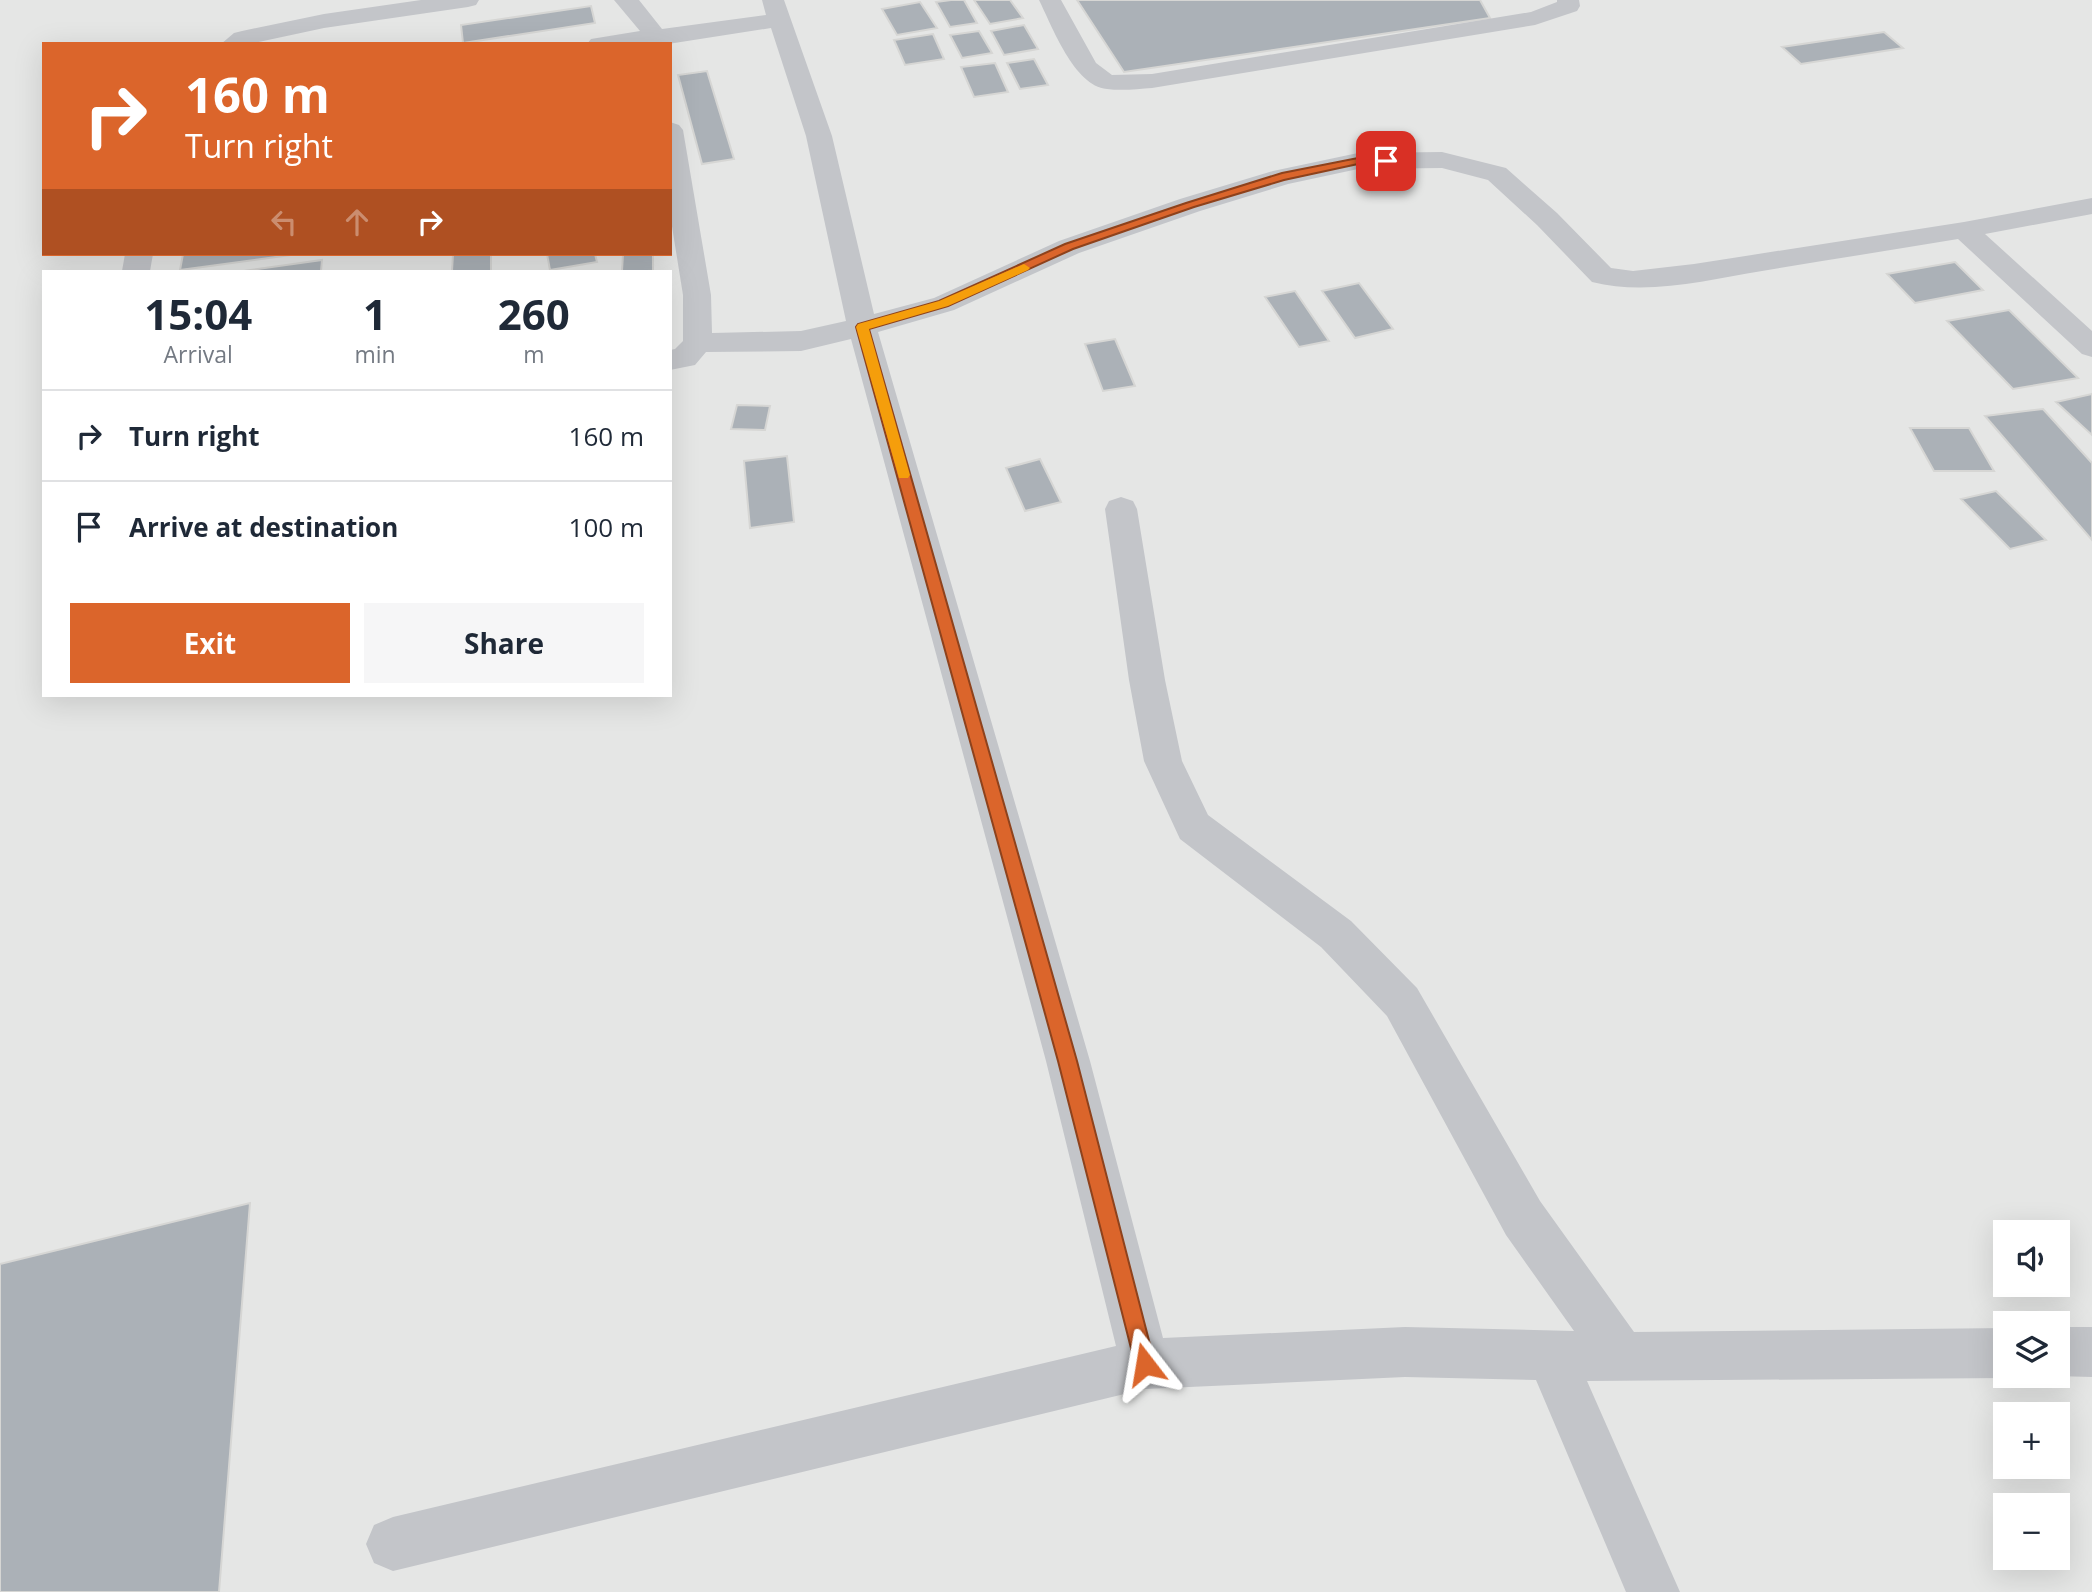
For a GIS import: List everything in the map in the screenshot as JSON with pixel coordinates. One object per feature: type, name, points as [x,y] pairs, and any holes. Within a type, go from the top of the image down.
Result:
[{"type":"lane","points":[[236,42],[242,38],[324,21],[468,0]]},
{"type":"lane","points":[[625,0],[638,10],[656,40]]},
{"type":"lane","points":[[1049,0],[1086,67],[1107,82],[1152,81],[1535,18],[1569,6],[1568,0]]},
{"type":"lane","points":[[628,42],[656,40],[777,10],[819,136],[862,327],[1068,1061],[1145,1364]]},
{"type":"lane","points":[[672,142],[697,295],[698,343],[684,358],[672,360]]},
{"type":"lane","points":[[698,343],[801,341],[862,327],[944,304],[1069,247],[1190,205],[1282,177],[1358,161],[1442,160],[1497,174],[1547,219],[1602,276],[1633,280],[1694,273],[1964,230],[2092,206]]},
{"type":"lane","points":[[1964,230],[2092,347]]},
{"type":"lane","points":[[1121,509],[1147,680],[1163,761],[1194,827],[1336,934],[1402,1002],[1523,1218],[1622,1357]]},
{"type":"lane","points":[[393,1544],[1145,1364],[1405,1352],[1622,1357],[1993,1353]]},
{"type":"lane","points":[[2070,1352],[2092,1352]]},
{"type":"lane","points":[[1551,1356],[1653,1592]]},
{"type":"shaded area","points":[[0,0],[2092,0],[2092,1592],[0,1592]]},
{"type":"building","points":[[964,0],[977,23],[950,27],[936,2]]},
{"type":"building","points":[[974,0],[1010,0],[1023,18],[990,24]]},
{"type":"building","points":[[1077,0],[1480,0],[1490,18],[1124,72]]},
{"type":"building","points":[[920,2],[937,28],[897,35],[882,9]]},
{"type":"building","points":[[591,6],[595,23],[470,42],[463,42],[461,25]]},
{"type":"building","points":[[1024,25],[1038,49],[1004,55],[991,31]]},
{"type":"building","points":[[979,31],[992,53],[962,58],[950,35]]},
{"type":"building","points":[[1884,32],[1903,48],[1801,64],[1782,47]]},
{"type":"building","points":[[933,34],[944,59],[905,65],[894,40]]},
{"type":"building","points":[[1034,59],[1048,85],[1020,89],[1007,63]]},
{"type":"building","points":[[995,63],[1008,92],[974,97],[961,67]]},
{"type":"building","points":[[707,71],[734,159],[702,164],[678,75]]},
{"type":"building","points":[[183,256],[283,256],[180,270]]},
{"type":"building","points":[[453,256],[491,256],[491,270],[452,270]]},
{"type":"building","points":[[547,256],[596,256],[597,262],[550,270]]},
{"type":"building","points":[[623,256],[653,256],[653,270],[622,270]]},
{"type":"building","points":[[322,260],[321,270],[251,270]]},
{"type":"building","points":[[1955,262],[1983,290],[1915,303],[1887,274]]},
{"type":"building","points":[[1359,283],[1393,329],[1355,338],[1322,291]]},
{"type":"building","points":[[1295,291],[1329,341],[1299,347],[1265,297]]},
{"type":"building","points":[[2009,310],[2078,378],[2013,389],[1947,321]]},
{"type":"building","points":[[1115,339],[1135,386],[1103,391],[1085,344]]},
{"type":"building","points":[[2092,394],[2092,435],[2056,402]]},
{"type":"building","points":[[737,405],[770,406],[765,430],[731,429]]},
{"type":"building","points":[[2043,409],[2092,463],[2092,540],[1985,416]]},
{"type":"building","points":[[1910,428],[1969,428],[1994,471],[1934,471]]},
{"type":"building","points":[[787,456],[794,522],[750,528],[744,461]]},
{"type":"building","points":[[1040,459],[1061,502],[1025,511],[1006,468]]},
{"type":"building","points":[[1996,491],[2046,540],[2010,549],[1961,499]]},
{"type":"building","points":[[250,1203],[219,1592],[0,1592],[0,1264]]},
{"type":"slow traffic","points":[[904,475],[862,327],[944,304],[1024,268]]},
{"type":"route","points":[[1145,1364],[1068,1061],[862,327],[944,304],[1069,247],[1190,205],[1282,177],[1358,161],[1386,161]]}]
